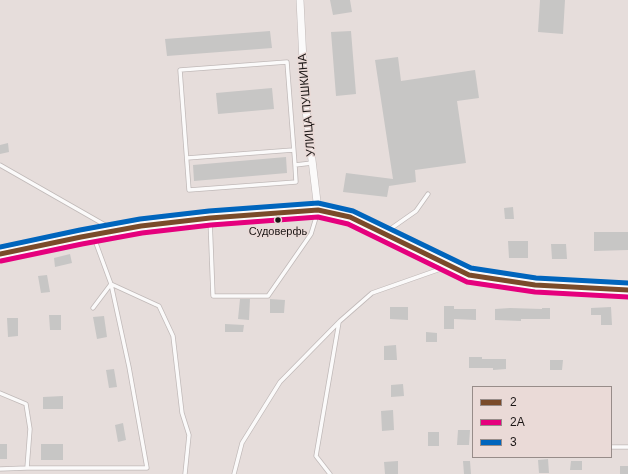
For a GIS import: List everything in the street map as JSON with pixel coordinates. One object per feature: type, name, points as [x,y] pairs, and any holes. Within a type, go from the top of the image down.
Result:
[{"type":"street","name":"УЛИЦА ПУШКИНА","points":[[300,0],[305,102],[318,210]]},
{"type":"street","points":[[0,254],[141,226],[210,218],[318,210],[350,217],[469,275],[535,285],[628,290]]},
{"type":"lane","points":[[287,62],[294,150],[296,182],[189,190],[180,70],[287,62]]},
{"type":"lane","points":[[187,158],[294,150]]},
{"type":"lane","points":[[294,165],[312,163]]},
{"type":"lane","points":[[0,165],[114,231]]},
{"type":"lane","points":[[384,234],[416,211],[428,194]]},
{"type":"lane","points":[[210,218],[213,296],[268,296],[311,234],[318,210]]},
{"type":"lane","points":[[92,235],[111,284],[129,367],[148,474]]},
{"type":"lane","points":[[234,474],[242,443],[280,382],[340,321],[372,293],[449,266]]},
{"type":"lane","points":[[92,308],[111,284]]},
{"type":"lane","points":[[111,284],[160,306],[173,336],[182,413],[189,435],[185,474]]},
{"type":"lane","points":[[330,474],[316,456],[340,321]]},
{"type":"lane","points":[[0,393],[26,404],[30,428],[27,468]]},
{"type":"lane","points":[[612,447],[628,447]]},
{"type":"lane","points":[[0,469],[147,468]]},
{"type":"building","points":[[330,0],[350,0],[352,12],[333,15]]},
{"type":"building","points":[[540,0],[565,0],[563,34],[538,32]]},
{"type":"building","points":[[270,31],[272,48],[167,56],[165,39]]},
{"type":"building","points":[[351,31],[356,94],[336,96],[331,32]]},
{"type":"building","points":[[398,57],[401,81],[475,70],[479,98],[457,101],[466,163],[415,170],[416,182],[389,186],[387,197],[343,192],[346,173],[393,179],[375,60]]},
{"type":"building","points":[[272,88],[274,109],[218,114],[216,93]]},
{"type":"building","points":[[8,143],[9,152],[0,154],[0,145]]},
{"type":"building","points":[[286,157],[287,173],[194,181],[193,165]]},
{"type":"building","points":[[513,207],[514,219],[505,219],[504,208]]},
{"type":"building","points":[[594,232],[628,232],[628,250],[594,251]]},
{"type":"building","points":[[508,241],[528,241],[528,258],[509,258]]},
{"type":"building","points":[[551,244],[566,244],[567,259],[552,259]]},
{"type":"building","points":[[70,254],[72,263],[55,267],[54,258]]},
{"type":"building","points":[[47,275],[50,292],[41,293],[38,276]]},
{"type":"building","points":[[240,299],[250,299],[249,320],[238,319]]},
{"type":"building","points":[[270,299],[285,300],[284,313],[270,313]]},
{"type":"building","points":[[444,306],[454,306],[454,309],[476,309],[476,320],[454,319],[454,329],[444,329]]},
{"type":"building","points":[[390,307],[408,307],[408,320],[390,319]]},
{"type":"building","points":[[611,307],[612,325],[601,325],[601,315],[591,315],[591,308]]},
{"type":"building","points":[[550,308],[550,319],[521,319],[521,321],[495,320],[495,309]]},
{"type":"building","points":[[49,315],[61,315],[61,330],[50,330]]},
{"type":"building","points":[[104,316],[107,337],[97,339],[93,317]]},
{"type":"building","points":[[7,318],[18,318],[18,336],[8,337]]},
{"type":"building","points":[[225,324],[244,325],[243,332],[225,332]]},
{"type":"building","points":[[426,332],[437,333],[437,342],[426,342]]},
{"type":"building","points":[[396,345],[397,360],[384,360],[384,346]]},
{"type":"building","points":[[469,357],[482,357],[482,359],[506,359],[506,369],[493,370],[493,368],[469,368]]},
{"type":"building","points":[[550,360],[563,360],[562,370],[550,370]]},
{"type":"building","points":[[114,369],[117,387],[109,388],[106,370]]},
{"type":"building","points":[[403,384],[404,396],[391,397],[391,385]]},
{"type":"building","points":[[63,396],[63,409],[43,409],[43,397]]},
{"type":"building","points":[[393,410],[394,430],[382,431],[381,411]]},
{"type":"building","points":[[123,423],[126,440],[118,442],[115,425]]},
{"type":"building","points":[[458,430],[470,430],[469,445],[457,445]]},
{"type":"building","points":[[428,432],[439,432],[439,446],[428,446]]},
{"type":"building","points":[[0,444],[7,444],[7,459],[0,459]]},
{"type":"building","points":[[41,444],[63,444],[63,460],[41,460]]},
{"type":"building","points":[[548,459],[549,473],[539,473],[538,460]]},
{"type":"building","points":[[398,461],[398,474],[385,474],[384,462]]},
{"type":"building","points":[[463,461],[470,461],[471,474],[464,474]]},
{"type":"building","points":[[571,461],[582,461],[582,470],[570,470]]},
{"type":"building","points":[[620,466],[628,466],[628,474],[620,474]]},
{"type":"transit line","name":"3","points":[[0,247],[140,219],[209,211],[318,203],[353,211],[471,268],[536,278],[628,283]]},
{"type":"transit line","name":"2","points":[[0,254],[141,226],[210,218],[318,210],[350,217],[469,275],[535,285],[628,290]]},
{"type":"transit line","name":"2А","points":[[1,261],[142,233],[211,225],[318,217],[348,224],[467,282],[535,292],[628,297]]},
{"type":"place","name":"Судоверфь","points":[[278,220]]}]
